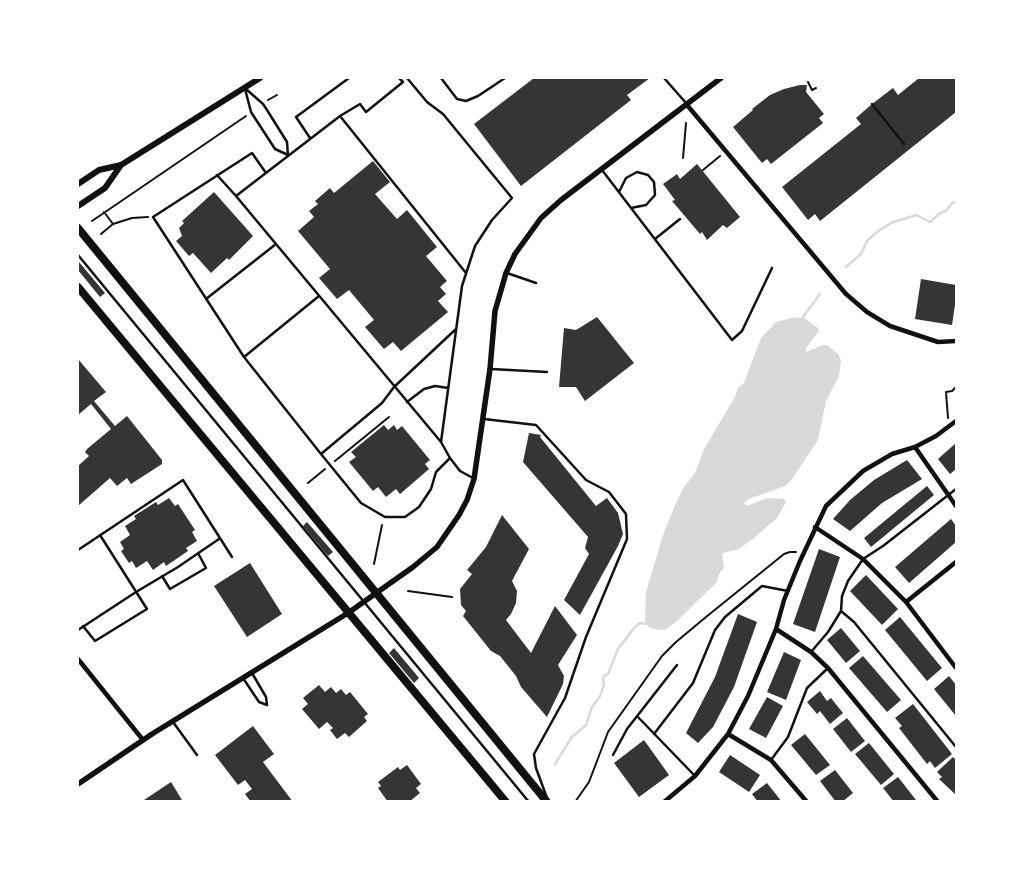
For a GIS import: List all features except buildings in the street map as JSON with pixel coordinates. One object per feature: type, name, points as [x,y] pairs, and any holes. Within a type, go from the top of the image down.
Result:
[{"type":"main road","points":[[78,184],[99,170],[121,165],[260,78]]},
{"type":"main road","points":[[78,206],[105,188],[121,165]]},
{"type":"main road","points":[[78,228],[548,802]]},
{"type":"main road","points":[[78,287],[506,802]]},
{"type":"street","points":[[78,784],[172,721],[348,614],[413,567],[436,547],[459,515],[467,500],[474,479],[484,419],[495,311],[506,273],[515,254],[541,218],[560,200],[721,78]]},
{"type":"street","points":[[687,105],[846,294],[866,312],[890,326],[914,335],[938,342],[956,341]]},
{"type":"street","points":[[664,802],[695,776],[728,734],[748,696],[776,629],[788,591],[826,506],[863,471],[892,454],[915,447],[956,422]]},
{"type":"street","points":[[915,447],[956,506]]},
{"type":"street","points":[[815,527],[863,559],[906,602],[956,668]]},
{"type":"street","points":[[906,602],[956,562]]},
{"type":"street","points":[[776,629],[811,652],[828,668],[938,802]]},
{"type":"street","points":[[78,660],[143,740]]},
{"type":"street","points":[[728,734],[771,760],[807,802]]},
{"type":"lane","points":[[310,138],[296,117],[349,78]]},
{"type":"lane","points":[[399,78],[403,82]]},
{"type":"lane","points":[[236,196],[340,116],[360,104],[366,112],[408,78],[427,102],[443,114],[512,198],[489,224],[476,246],[462,286],[441,442]]},
{"type":"lane","points":[[441,78],[457,99],[466,101],[478,96],[505,78]]},
{"type":"lane","points":[[664,78],[687,105]]},
{"type":"lane","points":[[244,88],[251,112],[275,149],[288,156]]},
{"type":"lane","points":[[244,88],[263,104],[267,110],[287,142],[288,156]]},
{"type":"lane","points":[[872,104],[904,144]]},
{"type":"lane","points":[[340,116],[466,273]]},
{"type":"lane","points":[[266,173],[252,152],[153,217],[244,358],[361,504],[386,517],[405,517],[419,507],[431,490],[436,472],[450,458]]},
{"type":"lane","points":[[602,170],[732,340],[742,330],[772,268]]},
{"type":"lane","points":[[619,192],[626,178],[637,172],[648,175],[654,182],[655,196],[646,205],[631,208]]},
{"type":"lane","points":[[217,175],[441,442],[460,472],[474,479]]},
{"type":"lane","points":[[655,239],[680,219]]},
{"type":"lane","points":[[206,299],[276,244]]},
{"type":"lane","points":[[78,254],[529,802]]},
{"type":"lane","points":[[506,273],[536,283]]},
{"type":"lane","points":[[244,358],[319,296]]},
{"type":"lane","points":[[322,454],[382,403],[394,387],[456,329]]},
{"type":"lane","points":[[490,369],[547,372]]},
{"type":"lane","points":[[407,402],[424,389],[435,386],[448,388]]},
{"type":"lane","points":[[484,419],[536,426],[586,480],[609,492],[626,514],[627,539],[586,637],[565,698],[534,754],[536,768],[548,802]]},
{"type":"lane","points":[[78,550],[183,480],[232,557]]},
{"type":"lane","points":[[811,652],[828,632],[841,611],[842,596],[848,581],[863,559],[883,546],[956,489]]},
{"type":"lane","points":[[83,626],[95,641],[147,609],[100,535]]},
{"type":"lane","points":[[78,630],[220,538]]},
{"type":"lane","points":[[162,576],[170,589],[206,568],[198,553]]},
{"type":"lane","points":[[654,734],[693,683],[715,630],[725,617],[762,586],[788,591]]},
{"type":"lane","points":[[841,611],[854,622],[956,747]]},
{"type":"lane","points":[[613,755],[627,729],[677,665]]},
{"type":"lane","points":[[771,760],[788,737],[807,688],[828,668]]},
{"type":"lane","points":[[243,678],[259,702],[267,705],[266,696],[252,673]]},
{"type":"lane","points":[[637,716],[695,776]]},
{"type":"lane","points":[[172,721],[197,755]]},
{"type":"path","points":[[808,82],[812,90],[816,88]]},
{"type":"path","points":[[92,221],[238,121]]},
{"type":"path","points":[[683,158],[686,123]]},
{"type":"path","points":[[702,170],[725,151]]},
{"type":"path","points":[[104,212],[113,224]]},
{"type":"path","points":[[101,234],[113,224],[132,218],[153,217]]},
{"type":"path","points":[[948,428],[946,392],[952,391],[956,387]]},
{"type":"path","points":[[308,483],[389,417]]},
{"type":"path","points":[[374,564],[382,525]]},
{"type":"path","points":[[408,591],[452,597]]},
{"type":"shaded area","points":[[803,317],[818,328],[819,331],[806,348],[806,352],[827,345],[839,355],[841,361],[839,376],[826,401],[818,440],[792,479],[785,486],[747,500],[744,504],[747,506],[767,498],[784,499],[786,502],[777,518],[739,549],[723,553],[724,567],[718,576],[717,582],[677,621],[666,629],[650,628],[646,624],[645,619],[646,592],[663,535],[675,505],[684,487],[695,473],[704,449],[735,397],[738,388],[744,383],[761,338],[776,322]]},
{"type":"waterway","points":[[846,267],[861,254],[867,241],[891,223],[916,215],[930,222],[940,213],[946,211],[952,203],[956,202]]},
{"type":"waterway","points":[[803,317],[820,294]]},
{"type":"waterway","points":[[555,764],[572,737],[586,725],[592,707],[600,696],[604,685],[603,677],[608,674],[618,649],[634,628],[640,623],[646,624]]}]
